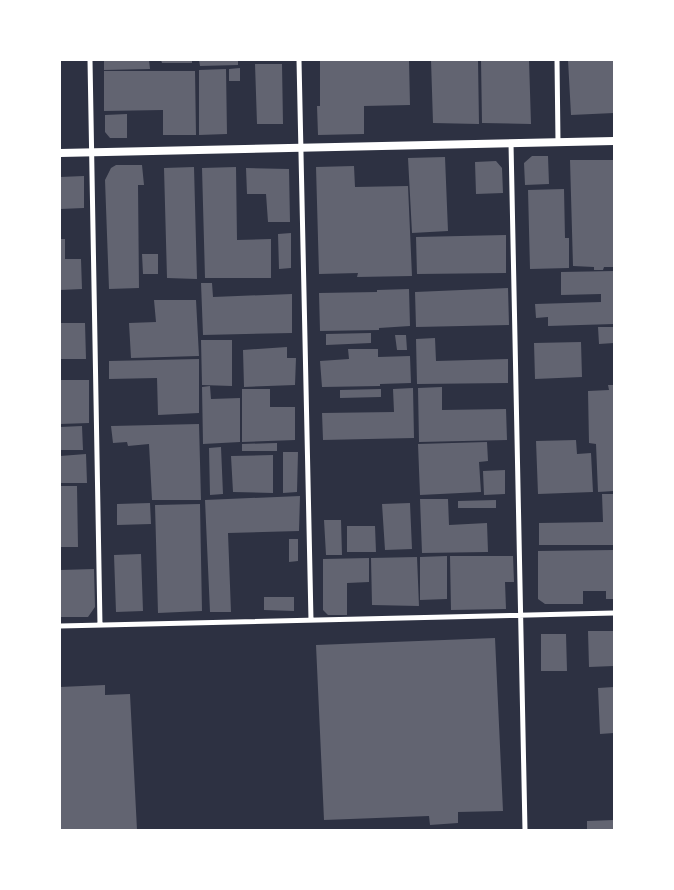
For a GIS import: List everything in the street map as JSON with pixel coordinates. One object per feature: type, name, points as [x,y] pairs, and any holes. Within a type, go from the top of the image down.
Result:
[{"type":"street","points":[[90,60],[100,625]]},
{"type":"street","points":[[299,60],[311,620]]},
{"type":"street","points":[[557,60],[558,142]]},
{"type":"street","points":[[60,153],[614,141]]},
{"type":"street","points":[[511,143],[525,830]]},
{"type":"street","points":[[60,626],[614,613]]},
{"type":"building","points":[[104,60],[149,60],[150,69],[104,70]]},
{"type":"building","points":[[161,60],[192,60],[192,63],[162,63]]},
{"type":"building","points":[[199,60],[238,60],[238,65],[200,66]]},
{"type":"building","points":[[320,60],[409,60],[410,105],[364,106],[364,134],[318,135],[317,106],[320,106]]},
{"type":"building","points":[[431,60],[478,60],[479,124],[433,123]]},
{"type":"building","points":[[481,60],[529,60],[531,124],[482,123]]},
{"type":"building","points":[[568,60],[614,60],[614,113],[571,115]]},
{"type":"building","points":[[255,64],[282,64],[283,124],[257,124]]},
{"type":"building","points":[[240,68],[240,81],[229,81],[229,69]]},
{"type":"building","points":[[226,69],[227,134],[199,135],[199,70]]},
{"type":"building","points":[[104,71],[195,71],[196,135],[163,135],[163,110],[104,111]]},
{"type":"building","points":[[127,114],[127,138],[110,138],[105,132],[105,115]]},
{"type":"building","points":[[532,156],[548,156],[549,184],[525,185],[524,163]]},
{"type":"building","points":[[445,157],[448,231],[412,233],[408,158]]},
{"type":"building","points":[[570,160],[613,160],[614,267],[594,270],[594,267],[573,266]]},
{"type":"building","points":[[496,161],[502,168],[503,193],[476,194],[475,162]]},
{"type":"building","points":[[116,165],[142,165],[144,185],[138,185],[139,288],[109,289],[105,180],[111,168]]},
{"type":"building","points":[[354,166],[355,187],[408,186],[412,276],[357,277],[358,273],[319,274],[316,167]]},
{"type":"building","points":[[194,167],[197,279],[167,278],[164,168]]},
{"type":"building","points":[[236,167],[237,240],[271,239],[271,278],[205,278],[202,168]]},
{"type":"building","points":[[246,168],[289,169],[290,222],[268,222],[266,194],[247,194]]},
{"type":"building","points":[[84,176],[84,208],[60,209],[60,177]]},
{"type":"building","points":[[564,189],[565,238],[569,238],[569,268],[530,269],[528,190]]},
{"type":"building","points":[[291,233],[291,268],[279,269],[278,234]]},
{"type":"building","points":[[506,235],[506,273],[417,274],[416,237]]},
{"type":"building","points":[[60,239],[65,239],[65,259],[81,259],[82,289],[60,290]]},
{"type":"building","points":[[142,254],[158,254],[158,274],[143,274]]},
{"type":"building","points":[[614,271],[614,324],[548,326],[548,317],[536,318],[535,304],[601,302],[601,294],[561,295],[561,272]]},
{"type":"building","points":[[201,283],[212,283],[213,297],[292,294],[292,333],[203,335]]},
{"type":"building","points":[[508,288],[509,325],[416,327],[415,292]]},
{"type":"building","points":[[409,289],[410,326],[379,328],[379,330],[320,331],[319,293],[377,292],[377,290]]},
{"type":"building","points":[[154,300],[196,300],[199,356],[131,358],[129,323],[156,322]]},
{"type":"building","points":[[60,323],[85,323],[86,359],[60,359]]},
{"type":"building","points":[[598,327],[614,327],[614,343],[599,344]]},
{"type":"building","points":[[371,333],[371,343],[326,345],[326,334]]},
{"type":"building","points":[[395,335],[406,335],[407,350],[397,350]]},
{"type":"building","points":[[435,338],[436,361],[508,359],[508,383],[417,384],[416,339]]},
{"type":"building","points":[[201,340],[232,340],[232,386],[202,385]]},
{"type":"building","points":[[581,342],[582,377],[535,379],[534,343]]},
{"type":"building","points":[[287,347],[287,358],[296,358],[295,385],[244,387],[243,350]]},
{"type":"building","points":[[348,349],[378,349],[378,357],[410,356],[411,383],[380,384],[380,386],[322,387],[320,361],[349,359]]},
{"type":"building","points":[[199,359],[199,413],[158,415],[157,378],[109,379],[109,361]]},
{"type":"building","points":[[60,380],[89,380],[89,423],[60,424]]},
{"type":"building","points":[[608,385],[614,385],[614,491],[598,492],[596,444],[589,443],[588,391],[609,390]]},
{"type":"building","points":[[210,386],[211,399],[240,398],[240,442],[203,444],[202,387]]},
{"type":"building","points":[[442,387],[442,410],[506,409],[507,440],[419,442],[418,388]]},
{"type":"building","points":[[413,388],[414,438],[323,440],[322,413],[394,412],[393,389]]},
{"type":"building","points":[[242,389],[270,389],[270,407],[295,407],[295,440],[242,442]]},
{"type":"building","points":[[381,389],[381,397],[340,398],[340,390]]},
{"type":"building","points":[[199,424],[201,500],[152,500],[149,444],[128,446],[127,442],[113,443],[111,426]]},
{"type":"building","points":[[82,426],[83,450],[60,450],[60,427]]},
{"type":"building","points":[[576,440],[577,454],[591,453],[593,492],[538,494],[536,441]]},
{"type":"building","points":[[487,442],[488,461],[479,462],[481,492],[420,495],[418,444]]},
{"type":"building","points":[[277,443],[277,451],[242,451],[242,444]]},
{"type":"building","points":[[221,447],[223,494],[210,495],[209,448]]},
{"type":"building","points":[[283,452],[298,452],[297,492],[283,493]]},
{"type":"building","points":[[86,454],[87,483],[60,483],[60,456]]},
{"type":"building","points":[[273,455],[273,493],[233,492],[231,456]]},
{"type":"building","points":[[505,470],[505,494],[484,495],[483,471]]},
{"type":"building","points":[[60,486],[77,486],[78,547],[60,547]]},
{"type":"building","points":[[602,494],[614,494],[614,545],[539,545],[539,523],[603,522]]},
{"type":"building","points":[[300,496],[299,531],[228,533],[231,612],[210,612],[205,500]]},
{"type":"building","points":[[420,499],[448,499],[449,525],[487,523],[488,552],[422,553]]},
{"type":"building","points":[[496,500],[496,508],[458,508],[458,501]]},
{"type":"building","points":[[150,503],[151,524],[117,525],[117,504]]},
{"type":"building","points":[[410,503],[412,549],[385,550],[382,504]]},
{"type":"building","points":[[200,504],[202,611],[158,613],[155,505]]},
{"type":"building","points":[[324,520],[341,520],[342,555],[326,555]]},
{"type":"building","points":[[347,526],[375,526],[376,552],[347,552]]},
{"type":"building","points":[[289,539],[298,539],[298,561],[289,562]]},
{"type":"building","points":[[614,550],[614,599],[606,599],[606,591],[583,591],[583,604],[545,604],[538,599],[538,551]]},
{"type":"building","points":[[141,554],[143,611],[116,612],[114,555]]},
{"type":"building","points":[[447,556],[447,599],[420,600],[420,557]]},
{"type":"building","points":[[450,556],[513,556],[514,582],[505,582],[506,609],[451,610]]},
{"type":"building","points":[[417,557],[419,606],[372,605],[371,558]]},
{"type":"building","points":[[369,558],[369,582],[347,583],[347,615],[328,615],[323,610],[323,559]]},
{"type":"building","points":[[94,569],[95,607],[88,617],[60,617],[60,570]]},
{"type":"building","points":[[264,597],[294,597],[294,611],[264,610]]},
{"type":"building","points":[[588,631],[614,631],[614,666],[589,667]]},
{"type":"building","points":[[541,634],[566,634],[567,671],[541,671]]},
{"type":"building","points":[[495,638],[503,811],[458,812],[458,823],[430,825],[429,816],[324,820],[316,645]]},
{"type":"building","points":[[105,685],[105,695],[130,694],[137,830],[60,830],[60,687]]},
{"type":"building","points":[[614,687],[614,733],[600,734],[598,688]]},
{"type":"building","points":[[614,820],[614,830],[587,830],[587,821]]}]
